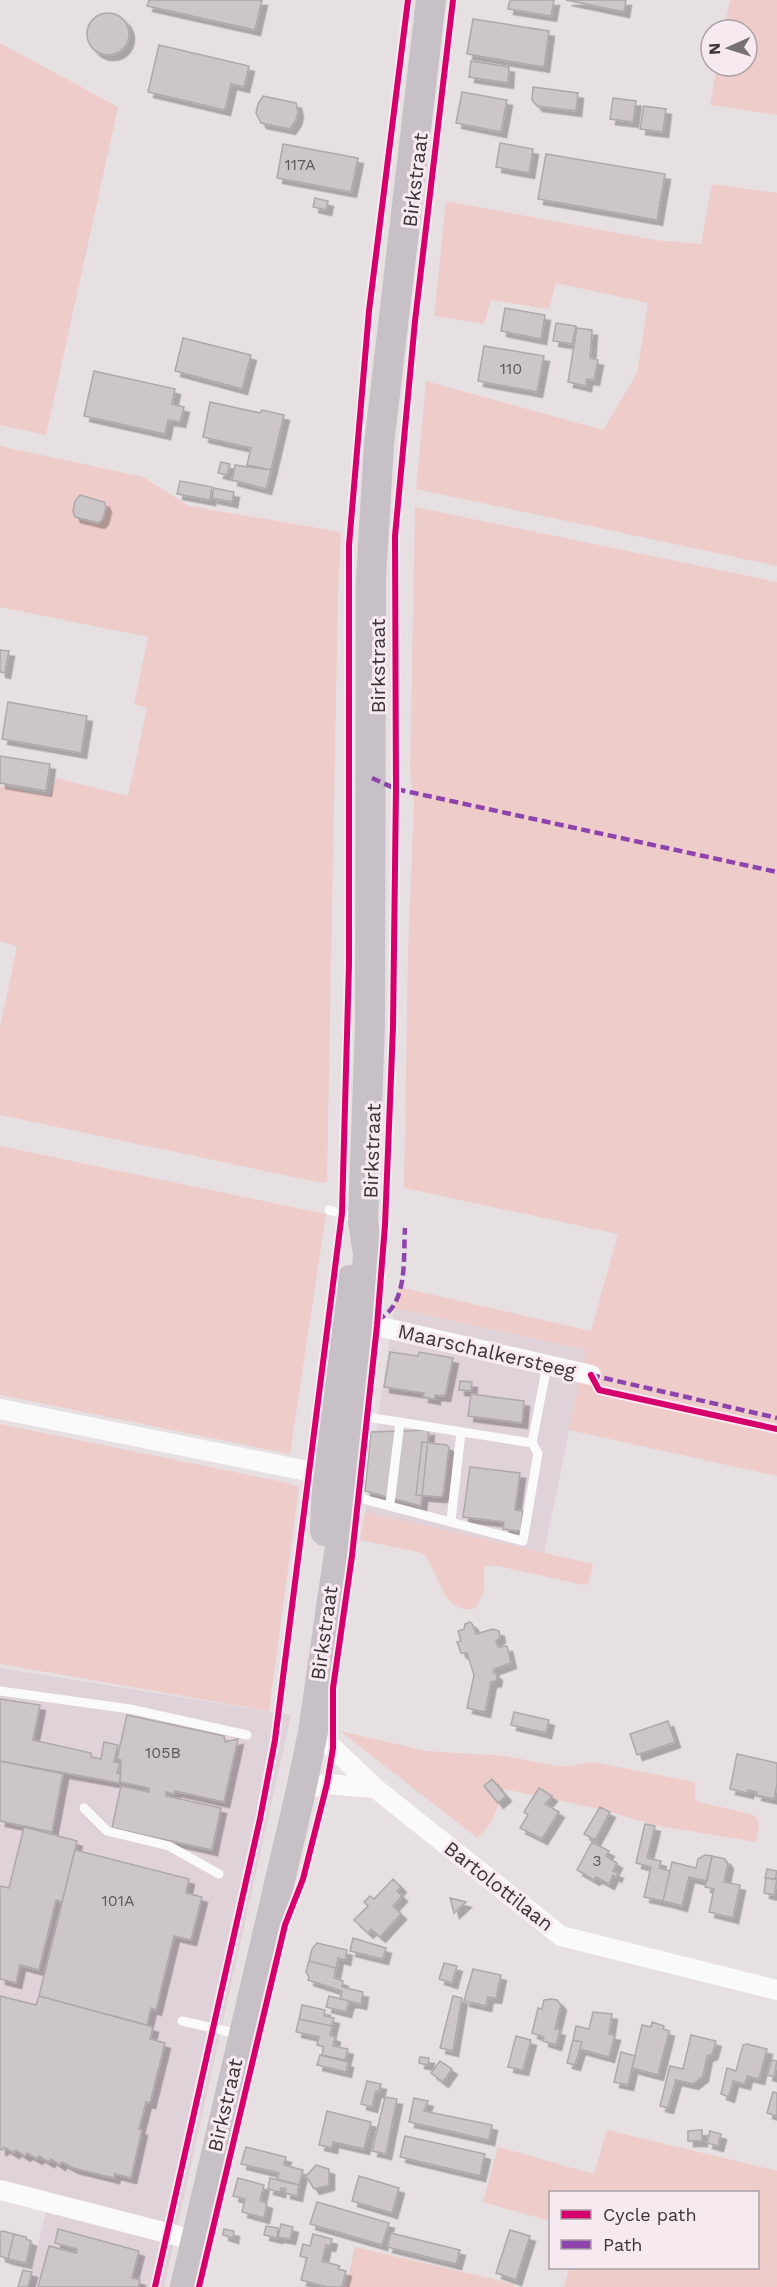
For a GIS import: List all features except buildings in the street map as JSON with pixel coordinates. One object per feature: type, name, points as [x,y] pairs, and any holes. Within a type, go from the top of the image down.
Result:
[{"type":"main road","name":"Birkstraat","points":[[236,2033],[295,1743],[325,1547],[344,1488],[361,1416],[368,1254],[363,1225],[370,1000],[371,578],[381,422],[431,0]]},
{"type":"main road","name":"Birkstraat","points":[[166,2287],[186,2238],[236,2033],[301,1790],[313,1732],[344,1488],[330,1434],[337,1366],[354,1255],[363,1225]]},
{"type":"main road","name":"Birkstraat","points":[[185,2287],[186,2238]]},
{"type":"street","name":"Maarschalkersteeg","points":[[364,1323],[591,1375]]},
{"type":"street","points":[[330,1434],[361,1416],[342,1403],[337,1366]]},
{"type":"street","points":[[0,1408],[344,1488]]},
{"type":"street","name":"Bartolottilaan","points":[[313,1732],[375,1788],[561,1936],[777,1990]]},
{"type":"street","points":[[301,1790],[327,1784],[375,1788]]},
{"type":"street","points":[[0,2190],[186,2238]]},
{"type":"lane","points":[[329,1210],[363,1225]]},
{"type":"lane","points":[[344,1488],[390,1504],[523,1541],[538,1453],[532,1443],[547,1365]]},
{"type":"lane","points":[[361,1416],[532,1443]]},
{"type":"lane","points":[[390,1504],[400,1422]]},
{"type":"lane","points":[[451,1521],[461,1432]]},
{"type":"lane","points":[[0,1691],[130,1709],[247,1735]]},
{"type":"lane","points":[[84,1808],[107,1831],[169,1846],[219,1874]]},
{"type":"lane","points":[[182,2021],[236,2033]]},
{"type":"shaded area","points":[[730,0],[777,0],[777,115],[710,105],[715,78],[759,78],[759,18],[726,18]]},
{"type":"shaded area","points":[[0,43],[118,107],[46,435],[0,425]]},
{"type":"shaded area","points":[[712,184],[777,193],[777,566],[416,489],[426,381],[603,430],[637,373],[648,303],[556,283],[549,309],[491,300],[484,324],[434,316],[446,201],[655,240],[701,244]]},
{"type":"shaded area","points":[[0,446],[143,477],[189,506],[341,532],[327,1181],[322,1183],[0,1115],[0,1028],[17,946],[0,941],[0,786],[50,796],[56,778],[128,796],[147,708],[134,704],[148,637],[0,607]]},
{"type":"shaded area","points":[[415,507],[777,582],[777,1476],[569,1430],[586,1350],[394,1308],[399,1287],[591,1331],[618,1234],[404,1188],[408,952],[414,802],[410,771]]},
{"type":"shaded area","points":[[0,1146],[326,1214],[290,1454],[0,1395]]},
{"type":"shaded area","points":[[394,1308],[586,1350],[544,1553],[365,1512]]},
{"type":"shaded area","points":[[0,1424],[299,1487],[269,1711],[0,1664]]},
{"type":"shaded area","points":[[365,1512],[593,1564],[589,1583],[584,1585],[498,1566],[484,1566],[484,1588],[479,1603],[476,1608],[465,1609],[456,1606],[443,1592],[425,1555],[360,1540]]},
{"type":"shaded area","points":[[0,1668],[291,1715],[164,2287],[28,2287],[49,2199],[0,2187]]},
{"type":"shaded area","points":[[340,1731],[426,1751],[506,1756],[556,1766],[592,1762],[695,1782],[695,1798],[698,1802],[751,1814],[757,1818],[759,1824],[756,1842],[654,1825],[600,1809],[503,1789],[491,1821],[477,1838]]},
{"type":"shaded area","points":[[607,2130],[777,2171],[777,2287],[564,2287],[569,2269],[759,2269],[759,2191],[549,2191],[549,2221],[483,2202],[498,2147],[594,2174]]},
{"type":"shaded area","points":[[355,2247],[514,2284],[514,2287],[346,2287]]},
{"type":"marked path","points":[[372,778],[396,789],[777,872]]},
{"type":"marked path","points":[[377,1320],[395,1304],[399,1292],[404,1266],[405,1228]]},
{"type":"marked path","points":[[591,1375],[777,1418]]},
{"type":"cycle path","points":[[155,2287],[260,1819],[275,1740],[342,1213],[349,964],[349,545],[369,311],[408,0]]},
{"type":"cycle path","points":[[199,2287],[285,1925],[303,1879],[327,1784],[333,1748],[333,1688],[352,1556],[377,1326],[385,1225],[393,1027],[396,789],[395,536],[415,321],[453,0]]},
{"type":"cycle path","points":[[591,1375],[599,1390],[777,1429]]}]
